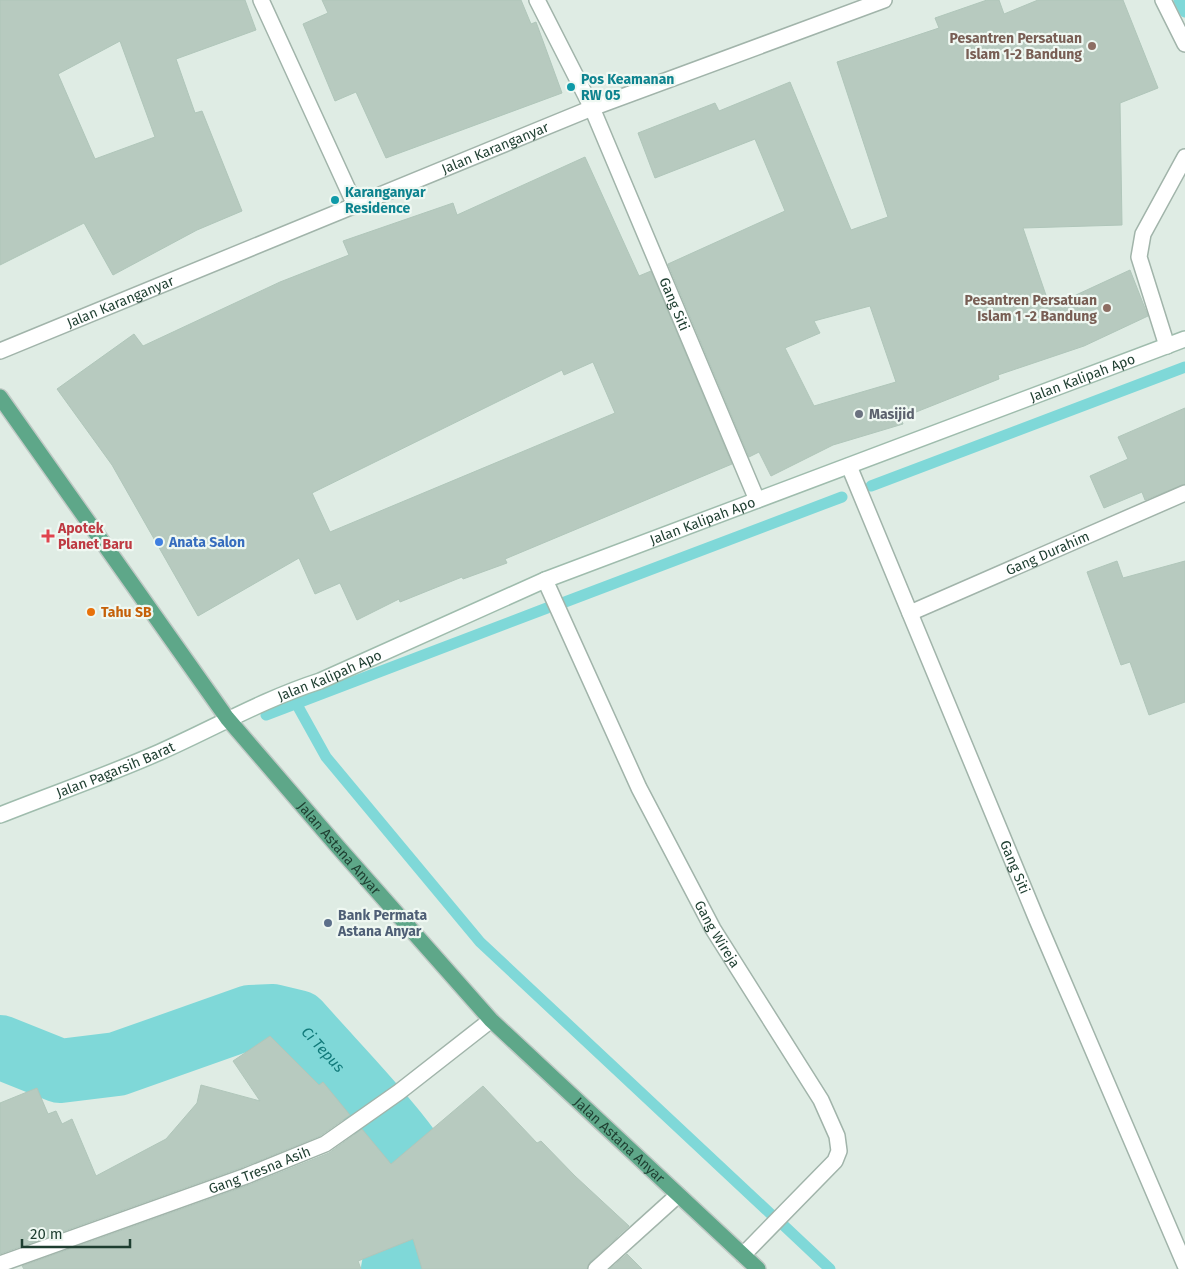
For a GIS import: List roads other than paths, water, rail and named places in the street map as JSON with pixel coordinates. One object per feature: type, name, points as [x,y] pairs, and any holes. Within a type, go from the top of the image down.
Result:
[{"type":"main road","name":"Jalan Astana Anyar","points":[[0,397],[227,718],[491,1020],[758,1269]]},
{"type":"street","points":[[261,0],[355,205]]},
{"type":"street","name":"Gang Siti","points":[[537,0],[592,108],[757,500]]},
{"type":"street","name":"Jalan Karanganyar","points":[[0,351],[592,108],[884,0]]},
{"type":"street","points":[[1163,0],[1185,44]]},
{"type":"street","points":[[1167,346],[1138,257],[1143,234],[1185,157]]},
{"type":"street","name":"Jalan Kalipah Apo","points":[[227,718],[320,680],[545,580],[1185,339]]},
{"type":"street","name":"Gang Siti","points":[[849,466],[1037,920],[1185,1265]]},
{"type":"street","name":"Gang Durahim","points":[[910,613],[1185,493]]},
{"type":"street","name":"Gang Wireja","points":[[545,580],[648,806],[713,928],[821,1100],[837,1136],[839,1151],[835,1161],[743,1255]]},
{"type":"street","name":"Jalan Pagarsih Barat","points":[[0,815],[152,756],[227,718]]},
{"type":"street","name":"Gang Tresna Asih","points":[[0,1264],[246,1176],[325,1144],[399,1092],[491,1020]]},
{"type":"street","points":[[596,1269],[678,1195]]},
{"type":"waterway","points":[[1179,0],[1185,12]]},
{"type":"waterway","points":[[871,486],[1185,367]]},
{"type":"waterway","points":[[565,602],[842,497]]},
{"type":"waterway","points":[[266,715],[547,608]]},
{"type":"waterway","points":[[296,703],[326,757],[480,942],[775,1218]]},
{"type":"waterway","name":"Ci Tepus","points":[[0,1047],[60,1071],[117,1064],[250,1017],[273,1016],[298,1022],[398,1135],[433,1185],[448,1211],[444,1221],[433,1237],[393,1269]]},
{"type":"waterway","points":[[779,1221],[830,1269]]},
{"type":"place","name":"Pesantren Persatuan Islam 1-2 Bandung","points":[[1092,46]]},
{"type":"place","name":"Pos Keamanan RW 05","points":[[571,87]]},
{"type":"place","name":"Karanganyar Residence","points":[[335,200]]},
{"type":"place","name":"Pesantren Persatuan Islam 1 -2 Bandung","points":[[1107,308]]},
{"type":"place","name":"Masijid","points":[[859,414]]},
{"type":"place","name":"Apotek Planet Baru","points":[[48,536]]},
{"type":"place","name":"Anata Salon","points":[[159,542]]},
{"type":"place","name":"Tahu SB","points":[[91,612]]},
{"type":"place","name":"Bank Permata Astana Anyar","points":[[328,923]]}]
